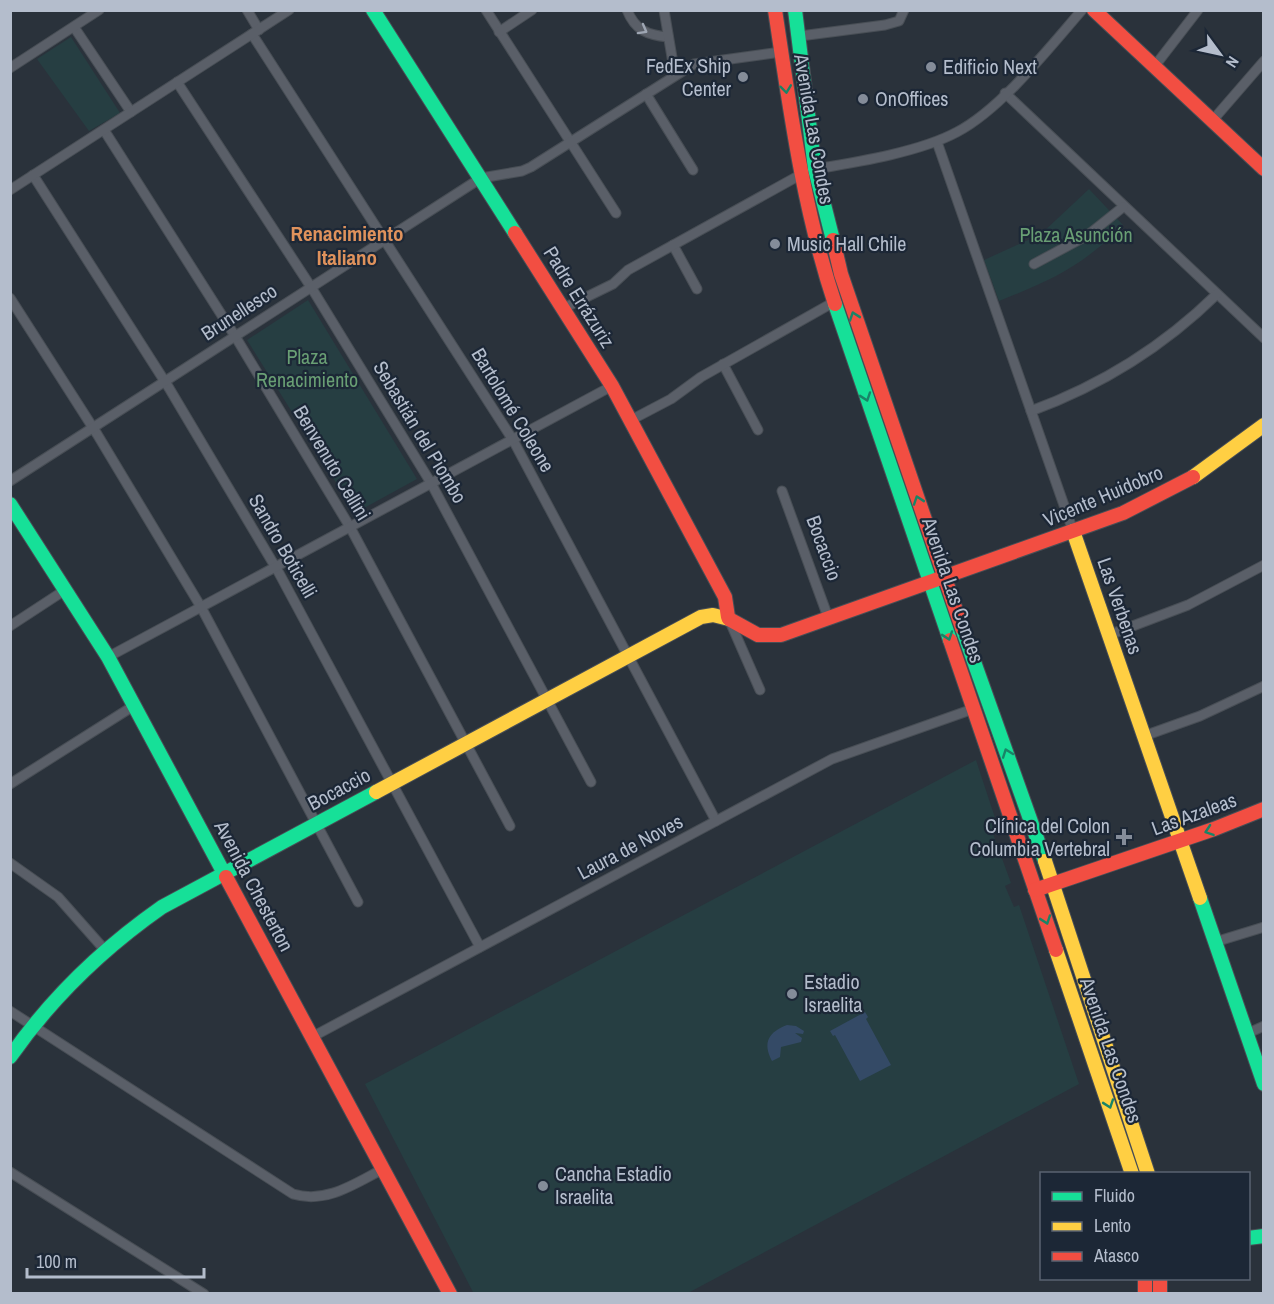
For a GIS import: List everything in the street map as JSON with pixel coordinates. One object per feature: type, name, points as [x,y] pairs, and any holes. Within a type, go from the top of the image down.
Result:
[{"type":"main road","name":"Padre Errázuriz","points":[[373,10],[612,386],[725,597],[728,617]]},
{"type":"main road","name":"Avenida Las Condes","points":[[775,10],[800,175],[814,238],[1132,1172]]},
{"type":"main road","name":"Avenida Las Condes","points":[[795,10],[800,36],[814,169],[841,274],[943,575],[1027,808],[1050,885],[1148,1172]]},
{"type":"main road","points":[[1094,10],[1263,169]]},
{"type":"main road","name":"Vicente Huidobro","points":[[943,575],[1123,513],[1172,489],[1217,461],[1263,425]]},
{"type":"main road","name":"Avenida Chesterton","points":[[10,504],[108,657],[135,705],[450,1293]]},
{"type":"main road","name":"Las Verbenas","points":[[1073,531],[1263,1084]]},
{"type":"main road","points":[[728,617],[752,634],[766,638],[780,635],[943,575]]},
{"type":"main road","name":"Bocaccio","points":[[10,1057],[32,1025],[68,983],[104,949],[162,907],[701,617],[714,614],[728,617]]},
{"type":"main road","name":"Las Azaleas","points":[[1035,890],[1180,841],[1263,809]]},
{"type":"street","points":[[10,68],[99,10]]},
{"type":"street","name":"Bartolomé Coleone","points":[[248,10],[256,32],[513,440],[716,820]]},
{"type":"street","points":[[10,190],[289,10]]},
{"type":"street","points":[[486,10],[616,213]]},
{"type":"street","points":[[499,32],[532,10]]},
{"type":"street","points":[[627,10],[634,25],[641,31],[668,37]]},
{"type":"street","points":[[664,10],[675,75]]},
{"type":"street","points":[[800,36],[885,26],[899,21],[904,10]]},
{"type":"street","points":[[814,169],[937,142],[973,122],[1005,93],[1082,10]]},
{"type":"street","points":[[1154,67],[1198,10]]},
{"type":"street","points":[[74,27],[130,112]]},
{"type":"street","name":"Brunellesco","points":[[10,481],[481,178],[522,171],[694,64],[781,52]]},
{"type":"street","points":[[1212,121],[1263,61]]},
{"type":"street","name":"Sebastián del Piombo","points":[[177,82],[311,287],[431,483],[591,782]]},
{"type":"street","points":[[1005,93],[1263,338]]},
{"type":"street","points":[[646,94],[693,170]]},
{"type":"street","name":"Benvenuto Cellini","points":[[104,129],[235,336],[350,527],[510,826]]},
{"type":"street","name":"Las Verbenas","points":[[937,142],[1073,531]]},
{"type":"street","name":"Sandro Boticelli","points":[[33,175],[165,382],[276,567],[480,947]]},
{"type":"street","points":[[564,308],[613,284],[628,270],[800,175]]},
{"type":"street","points":[[1034,264],[1088,235],[1123,207]]},
{"type":"street","points":[[674,245],[697,289]]},
{"type":"street","points":[[1031,411],[1082,390],[1131,364],[1176,332],[1217,294]]},
{"type":"street","points":[[10,298],[93,428],[201,607],[358,902]]},
{"type":"street","points":[[631,420],[671,399],[695,380],[834,302]]},
{"type":"street","points":[[723,364],[758,430]]},
{"type":"street","points":[[108,657],[612,386]]},
{"type":"street","name":"Bocaccio","points":[[782,491],[828,617]]},
{"type":"street","points":[[1109,635],[1188,605],[1263,565]]},
{"type":"street","points":[[10,626],[65,590]]},
{"type":"street","points":[[728,617],[760,690]]},
{"type":"street","points":[[1144,736],[1200,716],[1263,686]]},
{"type":"street","points":[[10,784],[135,705]]},
{"type":"street","name":"Laura de Noves","points":[[312,1037],[843,754],[973,709]]},
{"type":"street","points":[[10,863],[58,897],[104,949]]},
{"type":"street","points":[[1215,942],[1263,927]]},
{"type":"street","points":[[10,1011],[292,1194],[309,1197],[336,1193],[383,1169]]},
{"type":"street","points":[[1246,1034],[1263,1026]]},
{"type":"street","points":[[10,1172],[204,1293]]},
{"type":"green space","points":[[71,37],[120,113],[89,131],[37,59]]},
{"type":"green space","name":"Plaza Asunción","points":[[1089,189],[1123,225],[1080,262],[1036,286],[999,301],[984,260],[1041,234]]},
{"type":"green space","name":"Plaza Renacimiento","points":[[308,300],[417,479],[355,513],[247,340]]},
{"type":"green space","name":"Estadio Israelita","points":[[976,760],[999,830],[992,831],[1011,883],[1005,886],[1014,907],[1019,905],[1079,1084],[688,1293],[474,1294],[365,1084]]},
{"type":"water","points":[[865,1012],[868,1017],[866,1019],[891,1065],[860,1081],[835,1035],[833,1036],[830,1031]]},
{"type":"water","points":[[787,1025],[796,1026],[804,1031],[803,1034],[795,1033],[802,1038],[801,1042],[781,1047],[780,1057],[772,1061],[768,1048],[769,1038]]},
{"type":"traffic: fast","points":[[373,10],[515,233]]},
{"type":"traffic: fast","points":[[795,10],[815,169],[833,240]]},
{"type":"traffic: fast","points":[[835,304],[950,640]]},
{"type":"traffic: fast","points":[[10,504],[108,657],[226,877]]},
{"type":"traffic: fast","points":[[962,628],[1045,861]]},
{"type":"traffic: fast","points":[[10,1057],[43,1014],[79,975],[162,907],[376,792]]},
{"type":"traffic: fast","points":[[1200,898],[1264,1084]]},
{"type":"traffic: fast","points":[[1250,1238],[1264,1236]]},
{"type":"traffic: slow","points":[[1193,477],[1264,425]]},
{"type":"traffic: slow","points":[[1073,531],[1200,898]]},
{"type":"traffic: slow","points":[[376,792],[701,617],[713,615],[729,619]]},
{"type":"traffic: slow","points":[[1045,861],[1147,1172]]},
{"type":"traffic: slow","points":[[1056,950],[1131,1172]]},
{"type":"traffic: jam","points":[[775,10],[806,195],[835,304]]},
{"type":"traffic: jam","points":[[1094,10],[1264,169]]},
{"type":"traffic: jam","points":[[515,233],[612,386],[725,597],[728,617]]},
{"type":"traffic: jam","points":[[833,240],[841,274],[962,628]]},
{"type":"traffic: jam","points":[[729,619],[758,635],[781,635],[1123,513],[1193,477]]},
{"type":"traffic: jam","points":[[950,640],[1056,950]]},
{"type":"traffic: jam","points":[[1035,890],[1214,829],[1264,809]]},
{"type":"traffic: jam","points":[[226,877],[450,1294]]},
{"type":"traffic: jam","points":[[1145,1280],[1145,1294]]},
{"type":"traffic: jam","points":[[1160,1280],[1160,1294]]},
{"type":"place","name":"Edificio Next","points":[[931,67]]},
{"type":"place","name":"FedEx Ship Center","points":[[743,77]]},
{"type":"place","name":"OnOffices","points":[[863,99]]},
{"type":"place","name":"Music Hall Chile","points":[[775,244]]},
{"type":"place","name":"Clínica del Colon Columbia Vertebral","points":[[1124,837]]},
{"type":"place","name":"Estadio Israelita","points":[[792,994]]},
{"type":"place","name":"Cancha Estadio Israelita","points":[[543,1186]]},
{"type":"district","name":"Renacimiento Italiano","points":[[347,246]]}]
